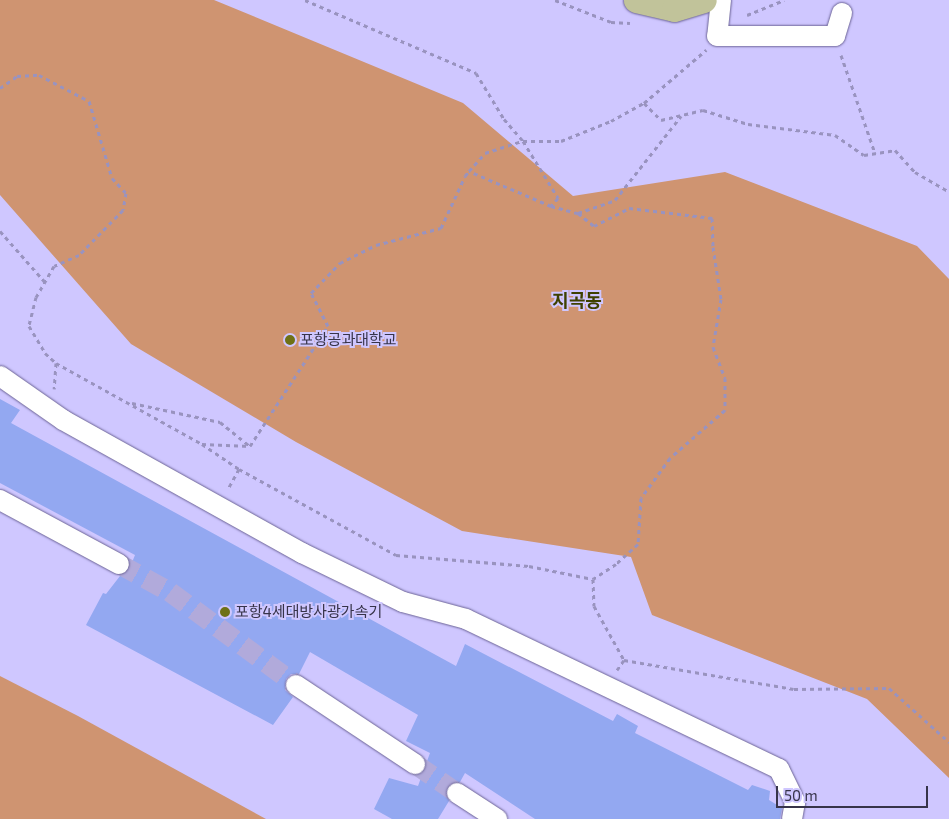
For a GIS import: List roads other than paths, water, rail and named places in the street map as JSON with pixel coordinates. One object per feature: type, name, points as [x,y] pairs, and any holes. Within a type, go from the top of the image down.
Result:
[{"type":"main road","points":[[636,0],[674,9],[704,0]]},
{"type":"lane","points":[[721,0],[717,36],[835,36],[842,13]]},
{"type":"lane","points":[[0,376],[51,412],[302,553],[403,602],[466,619],[779,769],[795,802],[792,819]]},
{"type":"lane","points":[[0,500],[119,564]]},
{"type":"lane","points":[[296,686],[415,764]]},
{"type":"lane","points":[[457,792],[497,819]]},
{"type":"tunnel","points":[[119,564],[170,592],[296,685]]},
{"type":"tunnel","points":[[415,764],[457,793]]},
{"type":"place","name":"포항공과대학교","points":[[290,340]]},
{"type":"place","name":"포항4세대방사광가속기","points":[[225,612]]},
{"type":"district","name":"지곡동","points":[[577,300]]}]
